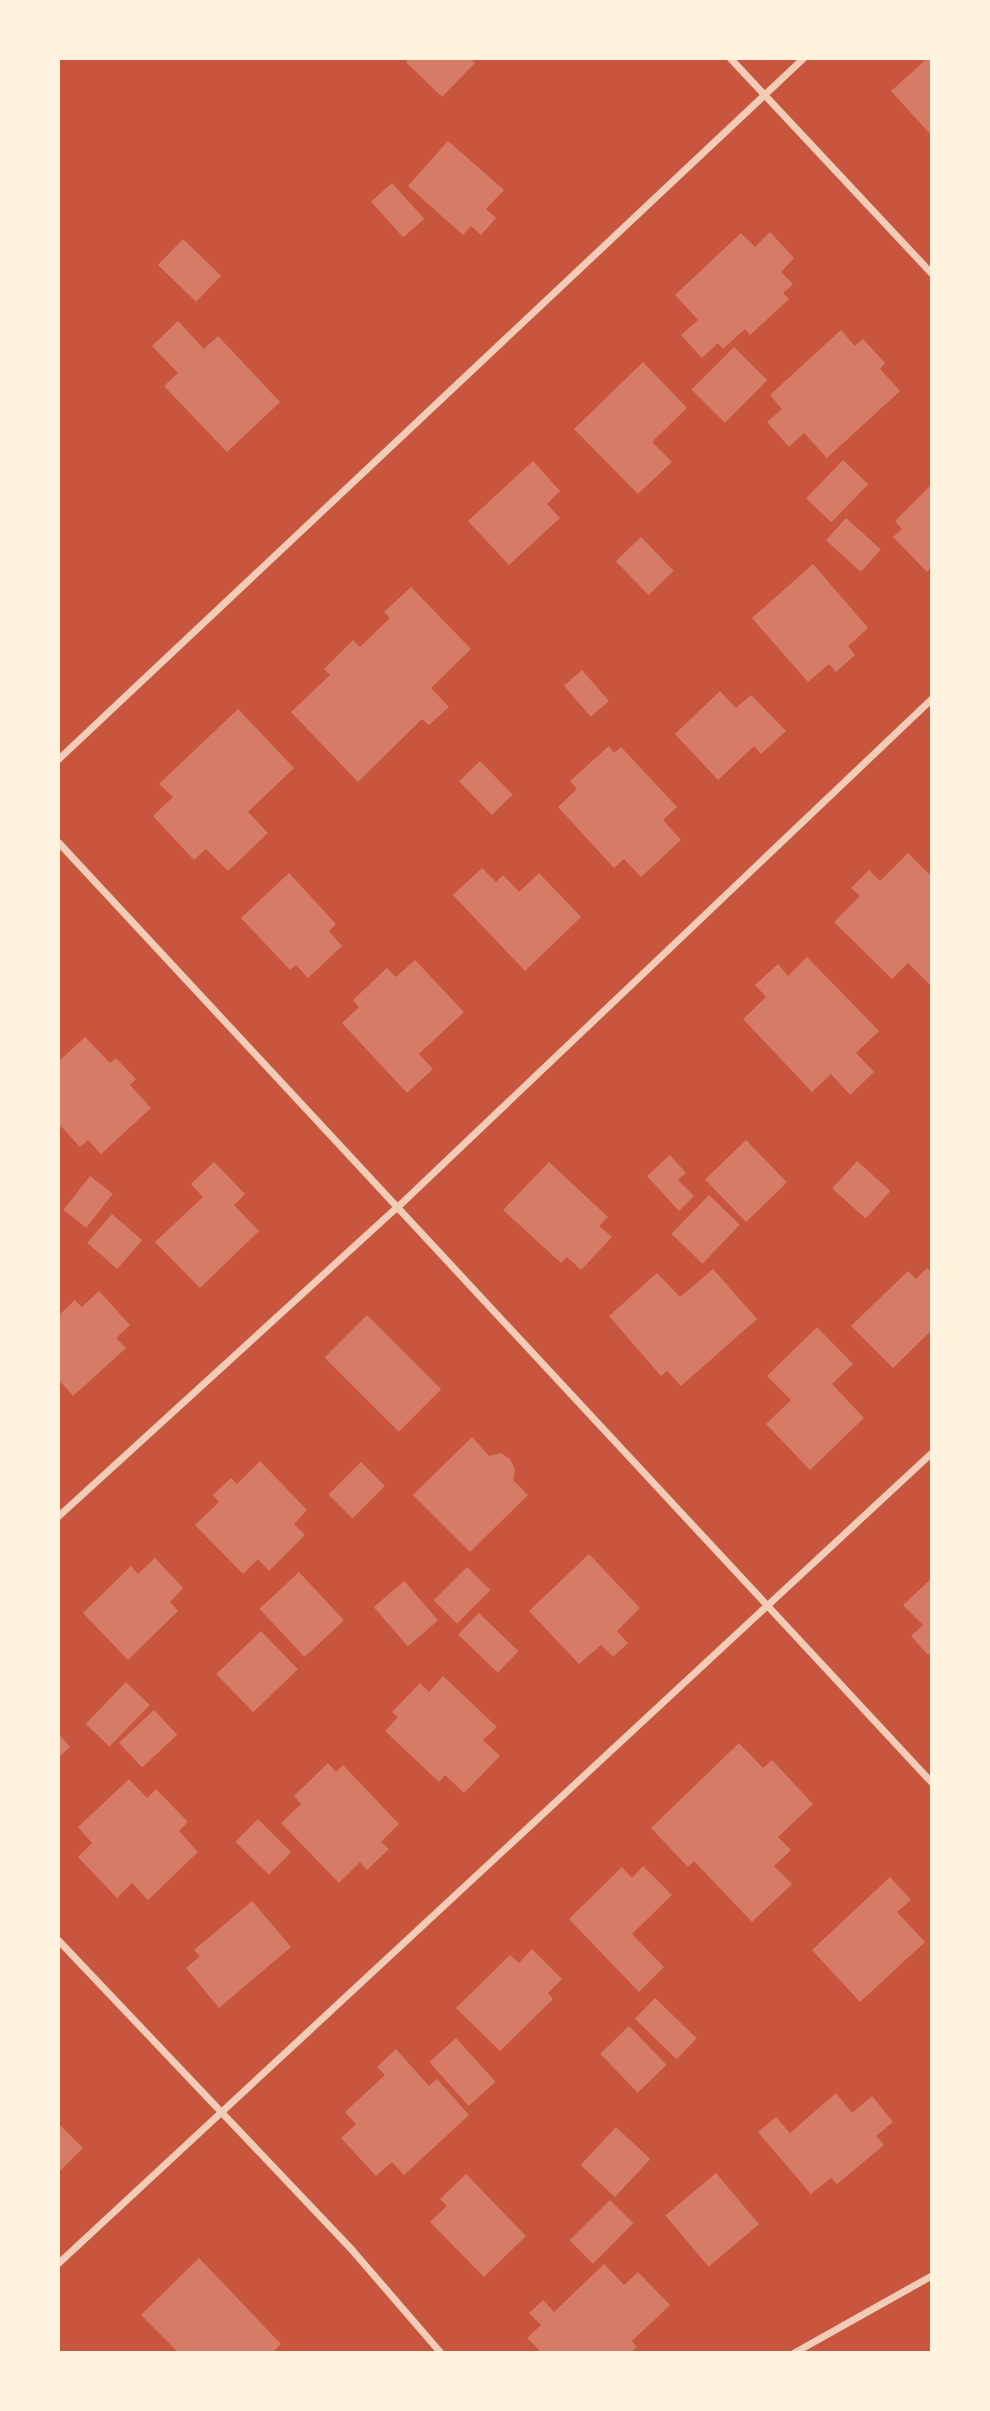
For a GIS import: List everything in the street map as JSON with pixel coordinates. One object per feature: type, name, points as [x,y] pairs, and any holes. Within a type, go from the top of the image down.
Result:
[{"type":"street","points":[[730,58],[932,274]]},
{"type":"street","points":[[58,759],[803,58]]},
{"type":"street","points":[[58,1516],[398,1205],[932,698]]},
{"type":"street","points":[[58,842],[768,1603],[932,1783]]},
{"type":"street","points":[[58,2263],[932,1451]]},
{"type":"street","points":[[58,1940],[220,2111],[441,2353]]},
{"type":"street","points":[[793,2353],[932,2275]]},
{"type":"building","points":[[410,58],[470,58],[475,63],[442,97],[406,62]]},
{"type":"building","points":[[928,58],[932,58],[932,136],[891,91]]},
{"type":"building","points":[[448,141],[504,190],[486,209],[496,218],[481,235],[471,226],[463,235],[408,186]]},
{"type":"building","points":[[392,183],[424,219],[403,237],[371,202]]},
{"type":"building","points":[[770,232],[794,258],[781,272],[793,284],[783,293],[789,299],[750,335],[745,329],[723,349],[718,343],[702,358],[681,335],[698,320],[675,295],[741,233],[755,247]]},
{"type":"building","points":[[183,239],[221,276],[196,302],[158,265]]},
{"type":"building","points":[[178,321],[204,349],[218,336],[280,402],[227,452],[164,386],[178,373],[152,346]]},
{"type":"building","points":[[841,330],[855,346],[863,339],[885,363],[880,369],[900,391],[827,458],[804,433],[789,447],[767,422],[782,409],[770,395]]},
{"type":"building","points":[[734,347],[767,380],[725,423],[692,389]]},
{"type":"building","points":[[643,362],[687,408],[652,442],[672,462],[638,494],[574,429]]},
{"type":"building","points":[[843,460],[868,484],[831,522],[806,498]]},
{"type":"building","points":[[533,461],[560,491],[547,504],[560,518],[509,565],[468,521]]},
{"type":"building","points":[[932,484],[932,566],[927,572],[893,537],[902,529],[895,521]]},
{"type":"building","points":[[846,518],[881,549],[861,572],[826,540]]},
{"type":"building","points":[[641,537],[674,571],[648,595],[616,561]]},
{"type":"building","points":[[813,564],[868,628],[848,646],[855,655],[836,672],[829,664],[808,682],[752,618]]},
{"type":"building","points":[[411,587],[471,649],[431,688],[449,707],[429,725],[422,719],[358,782],[291,712],[330,675],[324,669],[353,640],[360,647],[390,618],[384,612]]},
{"type":"building","points":[[582,670],[609,701],[591,717],[564,686]]},
{"type":"building","points":[[720,691],[736,708],[751,695],[786,731],[761,754],[754,746],[718,780],[675,734]]},
{"type":"building","points":[[238,709],[294,768],[248,812],[268,833],[228,871],[206,849],[194,860],[153,816],[173,797],[159,784]]},
{"type":"building","points":[[609,746],[614,753],[621,747],[677,807],[663,820],[681,840],[641,877],[624,859],[614,868],[558,807],[577,789],[570,781]]},
{"type":"building","points":[[480,761],[513,795],[492,815],[459,781]]},
{"type":"building","points":[[908,853],[932,877],[932,987],[908,963],[892,979],[834,922],[860,896],[851,888],[869,870],[880,881]]},
{"type":"building","points":[[482,868],[496,882],[503,875],[519,892],[539,873],[581,917],[525,971],[453,895]]},
{"type":"building","points":[[289,873],[336,924],[329,931],[342,946],[308,978],[296,965],[290,970],[241,918]]},
{"type":"building","points":[[807,957],[879,1031],[856,1053],[874,1072],[850,1095],[831,1074],[812,1092],[743,1019],[766,997],[755,985],[778,964],[788,976]]},
{"type":"building","points":[[415,960],[464,1012],[419,1054],[433,1069],[407,1093],[342,1023],[359,1007],[353,1000],[387,968],[396,977]]},
{"type":"building","points":[[85,1037],[110,1063],[116,1058],[136,1079],[130,1085],[151,1108],[101,1154],[88,1140],[80,1147],[58,1123],[58,1062]]},
{"type":"building","points":[[746,1140],[787,1182],[746,1222],[705,1180]]},
{"type":"building","points":[[670,1155],[686,1173],[678,1180],[694,1196],[679,1211],[647,1176]]},
{"type":"building","points":[[857,1161],[890,1191],[866,1219],[832,1188]]},
{"type":"building","points":[[214,1162],[245,1194],[234,1205],[259,1231],[200,1288],[155,1242],[203,1197],[191,1184]]},
{"type":"building","points":[[549,1162],[608,1217],[599,1226],[612,1237],[581,1270],[567,1257],[561,1263],[503,1210]]},
{"type":"building","points":[[90,1176],[113,1194],[86,1228],[64,1210]]},
{"type":"building","points":[[709,1195],[740,1225],[702,1264],[671,1234]]},
{"type":"building","points":[[112,1214],[142,1240],[117,1269],[87,1243]]},
{"type":"building","points":[[927,1268],[932,1273],[932,1330],[893,1368],[851,1326],[908,1271],[916,1279]]},
{"type":"building","points":[[713,1269],[757,1319],[681,1386],[667,1371],[661,1376],[609,1316],[657,1273],[680,1297]]},
{"type":"building","points":[[99,1291],[130,1325],[116,1338],[126,1348],[73,1396],[58,1379],[58,1316],[75,1300],[82,1307]]},
{"type":"building","points":[[367,1315],[441,1389],[399,1432],[325,1357]]},
{"type":"building","points":[[817,1327],[853,1364],[832,1384],[864,1418],[810,1470],[766,1424],[791,1400],[767,1376]]},
{"type":"building","points":[[472,1437],[489,1456],[501,1453],[510,1459],[515,1470],[513,1480],[528,1495],[470,1552],[413,1495]]},
{"type":"building","points":[[260,1461],[307,1510],[294,1524],[305,1535],[269,1571],[258,1559],[243,1574],[195,1525],[219,1502],[213,1495],[231,1478],[237,1484]]},
{"type":"building","points":[[361,1462],[385,1486],[353,1519],[328,1495]]},
{"type":"building","points":[[589,1554],[640,1608],[617,1631],[628,1643],[613,1657],[601,1645],[579,1664],[529,1611]]},
{"type":"building","points":[[155,1558],[183,1588],[170,1602],[178,1611],[128,1660],[83,1613],[131,1566],[138,1574]]},
{"type":"building","points":[[467,1567],[490,1590],[457,1624],[434,1600]]},
{"type":"building","points":[[299,1572],[344,1620],[305,1657],[260,1609]]},
{"type":"building","points":[[932,1578],[932,1651],[928,1655],[911,1636],[923,1625],[903,1605]]},
{"type":"building","points":[[404,1581],[438,1620],[408,1646],[374,1607]]},
{"type":"building","points":[[479,1613],[519,1651],[498,1673],[458,1635]]},
{"type":"building","points":[[261,1631],[298,1669],[253,1712],[216,1674]]},
{"type":"building","points":[[443,1676],[497,1727],[483,1740],[500,1756],[464,1793],[445,1775],[439,1782],[385,1731],[398,1717],[392,1712],[420,1683],[429,1692]]},
{"type":"building","points":[[126,1682],[150,1705],[109,1747],[86,1724]]},
{"type":"building","points":[[154,1710],[177,1735],[142,1768],[119,1743]]},
{"type":"building","points":[[58,1733],[70,1747],[58,1758]]},
{"type":"building","points":[[739,1743],[763,1768],[772,1760],[813,1804],[778,1837],[791,1850],[774,1866],[792,1884],[752,1922],[694,1861],[688,1867],[651,1828]]},
{"type":"building","points":[[328,1763],[336,1772],[343,1765],[399,1824],[381,1842],[389,1849],[367,1870],[360,1862],[339,1883],[281,1823],[301,1804],[294,1796]]},
{"type":"building","points":[[129,1779],[147,1798],[156,1789],[188,1822],[179,1831],[198,1852],[148,1900],[132,1883],[117,1898],[78,1857],[92,1843],[78,1827]]},
{"type":"building","points":[[258,1819],[291,1852],[269,1875],[235,1842]]},
{"type":"building","points":[[643,1866],[672,1895],[632,1934],[664,1967],[639,1992],[569,1919],[622,1867],[632,1878]]},
{"type":"building","points":[[890,1877],[911,1900],[897,1912],[925,1942],[860,2002],[812,1950]]},
{"type":"building","points":[[252,1901],[291,1947],[219,2008],[186,1968],[200,1956],[194,1950]]},
{"type":"building","points":[[532,1949],[562,1979],[548,1993],[553,1999],[500,2051],[456,2008],[510,1955],[519,1963]]},
{"type":"building","points":[[655,1998],[697,2038],[677,2059],[635,2019]]},
{"type":"building","points":[[629,2026],[667,2065],[638,2093],[600,2054]]},
{"type":"building","points":[[456,2038],[495,2082],[469,2106],[429,2062]]},
{"type":"building","points":[[396,2049],[429,2086],[437,2079],[469,2115],[404,2175],[392,2162],[376,2176],[341,2138],[356,2124],[345,2112],[385,2075],[377,2067]]},
{"type":"building","points":[[836,2093],[852,2113],[872,2096],[893,2122],[876,2136],[884,2145],[837,2184],[831,2178],[811,2194],[758,2132],[776,2117],[790,2133]]},
{"type":"building","points":[[58,2123],[83,2148],[58,2173]]},
{"type":"building","points":[[616,2127],[650,2159],[615,2197],[581,2165]]},
{"type":"building","points":[[716,2173],[759,2224],[709,2267],[665,2215]]},
{"type":"building","points":[[466,2174],[526,2236],[484,2277],[430,2222],[447,2206],[440,2199]]},
{"type":"building","points":[[610,2200],[633,2223],[593,2264],[570,2240]]},
{"type":"building","points":[[199,2258],[281,2344],[272,2353],[179,2353],[141,2315]]},
{"type":"building","points":[[604,2264],[624,2285],[638,2272],[670,2305],[632,2341],[637,2347],[630,2353],[542,2353],[527,2338],[541,2325],[529,2313],[543,2300],[554,2312]]}]
